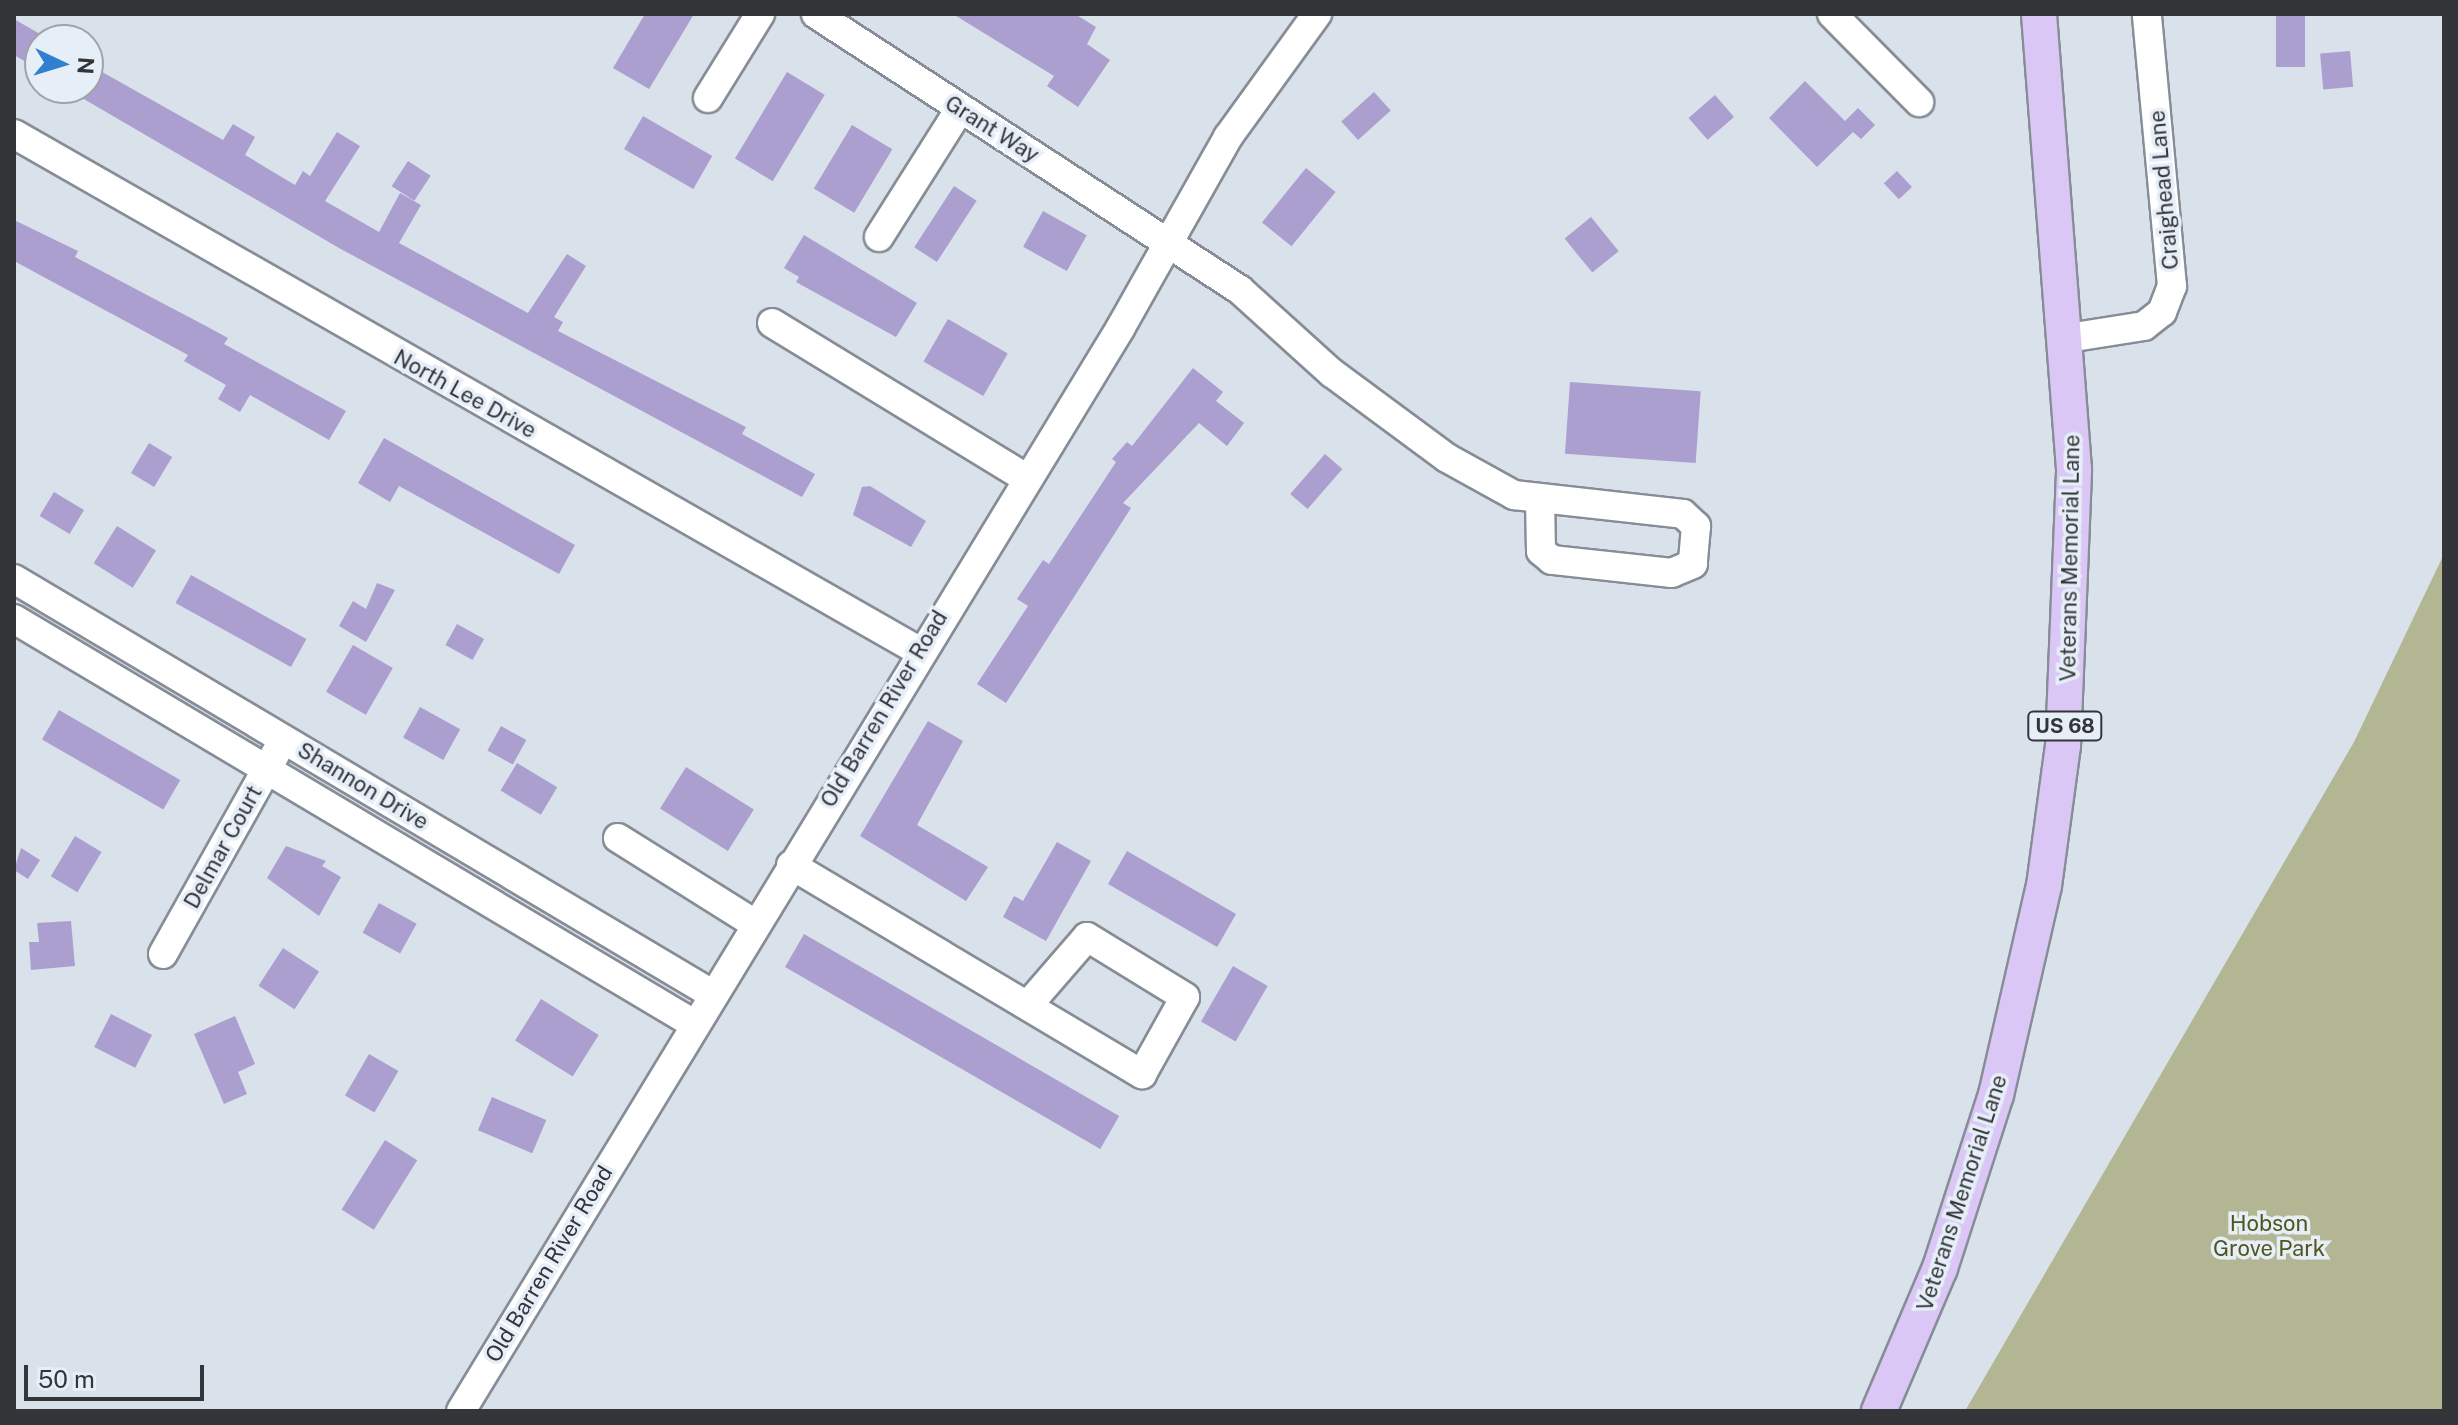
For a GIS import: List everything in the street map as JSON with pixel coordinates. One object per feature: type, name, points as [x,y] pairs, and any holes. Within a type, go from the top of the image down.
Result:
[{"type":"main road","name":"Veterans Memorial Lane","points":[[1879,1411],[1970,1181],[2015,1025],[2044,886],[2072,619],[2068,338],[2039,14]]},
{"type":"street","points":[[708,98],[760,14]]},
{"type":"street","name":"Grant Way","points":[[816,14],[1240,290],[1332,373],[1447,458],[1514,495],[1540,501],[1683,514],[1696,526],[1693,564],[1672,573],[1552,560],[1541,551],[1540,501]]},
{"type":"street","name":"Old Barren River Road","points":[[461,1411],[919,651],[1169,245],[1251,99],[1317,14]]},
{"type":"street","points":[[1832,14],[1919,102]]},
{"type":"street","name":"Craighead Lane","points":[[2068,338],[2144,326],[2162,312],[2172,286],[2147,14]]},
{"type":"street","points":[[879,237],[960,109]]},
{"type":"street","name":"North Lee Drive","points":[[14,134],[919,651]]},
{"type":"street","points":[[772,323],[1026,478]]},
{"type":"street","name":"Shannon Drive","points":[[14,579],[712,994]]},
{"type":"street","name":"Shannon Drive","points":[[14,619],[694,1024]]},
{"type":"street","name":"Delmar Court","points":[[163,954],[285,739]]},
{"type":"street","points":[[618,838],[755,924]]},
{"type":"street","points":[[791,865],[1142,1074],[1185,997],[1087,937],[1028,1005]]},
{"type":"street","points":[[481,895],[498,866]]},
{"type":"green space","name":"Hobson Grove Park","points":[[2444,554],[2444,1411],[1965,1411],[2354,742]]},
{"type":"building","points":[[645,14],[694,14],[649,89],[613,68]]},
{"type":"building","points":[[953,14],[1075,14],[1096,27],[1087,44],[1110,60],[1078,107],[1047,86],[1054,76]]},
{"type":"building","points":[[2276,14],[2305,14],[2305,67],[2276,67]]},
{"type":"building","points":[[14,19],[24,25],[24,61],[14,55]]},
{"type":"building","points":[[2350,51],[2353,87],[2323,89],[2320,54]]},
{"type":"building","points":[[787,72],[825,95],[773,181],[735,159]]},
{"type":"building","points":[[104,73],[223,140],[233,124],[255,137],[245,155],[295,185],[303,171],[310,176],[337,132],[360,146],[325,201],[379,232],[400,193],[421,205],[399,243],[528,313],[567,254],[586,266],[554,317],[563,322],[558,331],[746,427],[742,434],[815,474],[802,497],[339,248],[92,104],[104,104]]},
{"type":"building","points":[[1805,81],[1845,121],[1858,108],[1875,125],[1861,139],[1853,132],[1817,167],[1769,118]]},
{"type":"building","points":[[1374,92],[1391,111],[1358,140],[1341,121]]},
{"type":"building","points":[[1715,95],[1734,117],[1708,140],[1689,118]]},
{"type":"building","points":[[643,116],[712,156],[693,189],[624,149]]},
{"type":"building","points":[[852,125],[892,149],[854,213],[814,188]]},
{"type":"building","points":[[408,161],[431,176],[414,201],[392,186]]},
{"type":"building","points":[[1306,168],[1336,192],[1291,246],[1262,222]]},
{"type":"building","points":[[1897,171],[1912,187],[1899,199],[1884,183]]},
{"type":"building","points":[[954,186],[977,201],[937,262],[914,247]]},
{"type":"building","points":[[1043,211],[1087,235],[1067,271],[1023,247]]},
{"type":"building","points":[[1591,217],[1619,251],[1592,273],[1565,238]]},
{"type":"building","points":[[14,220],[78,251],[75,257],[228,338],[224,344],[346,411],[329,440],[250,395],[240,412],[218,399],[226,385],[184,361],[188,355],[14,261]]},
{"type":"building","points":[[804,235],[917,303],[896,337],[796,282],[799,277],[784,268]]},
{"type":"building","points":[[948,319],[1008,354],[983,396],[924,361]]},
{"type":"building","points":[[1193,368],[1223,392],[1216,401],[1244,423],[1227,446],[1199,423],[1123,503],[1131,508],[1006,703],[977,684],[1028,606],[1017,599],[1043,560],[1049,564],[1116,462],[1112,459],[1127,442],[1132,446]]},
{"type":"building","points":[[1570,382],[1701,391],[1696,463],[1565,454]]},
{"type":"building","points":[[384,438],[575,545],[559,574],[399,486],[390,502],[358,483]]},
{"type":"building","points":[[149,443],[172,457],[154,487],[131,473]]},
{"type":"building","points":[[1325,454],[1342,469],[1308,509],[1290,494]]},
{"type":"building","points":[[870,486],[926,521],[911,547],[853,515],[862,487]]},
{"type":"building","points":[[54,492],[84,510],[70,534],[40,516]]},
{"type":"building","points":[[117,526],[156,550],[133,588],[94,563]]},
{"type":"building","points":[[191,575],[306,639],[291,667],[175,603]]},
{"type":"building","points":[[377,583],[395,590],[366,642],[339,626],[353,601],[366,609]]},
{"type":"building","points":[[457,624],[484,639],[472,660],[445,645]]},
{"type":"building","points":[[353,645],[393,668],[366,715],[326,692]]},
{"type":"building","points":[[420,707],[460,729],[443,760],[403,738]]},
{"type":"building","points":[[59,710],[180,780],[163,809],[42,739]]},
{"type":"building","points":[[928,721],[963,741],[917,825],[988,867],[966,901],[860,836]]},
{"type":"building","points":[[501,726],[526,740],[513,765],[487,750]]},
{"type":"building","points":[[517,763],[557,787],[541,815],[501,790]]},
{"type":"building","points":[[686,767],[754,809],[728,851],[660,809]]},
{"type":"building","points":[[75,836],[102,852],[77,892],[51,876]]},
{"type":"building","points":[[1057,842],[1091,861],[1046,941],[1003,917],[1014,896],[1023,901]]},
{"type":"building","points":[[286,846],[326,861],[322,866],[341,877],[319,916],[267,878]]},
{"type":"building","points":[[21,848],[40,860],[28,879],[14,870]]},
{"type":"building","points":[[1127,851],[1236,914],[1217,947],[1108,884]]},
{"type":"building","points":[[379,903],[417,924],[400,954],[363,933]]},
{"type":"building","points":[[71,921],[75,966],[31,970],[29,942],[39,942],[37,923]]},
{"type":"building","points":[[804,934],[1119,1116],[1100,1149],[785,967]]},
{"type":"building","points":[[283,948],[319,971],[295,1009],[258,986]]},
{"type":"building","points":[[1233,966],[1268,986],[1236,1041],[1201,1021]]},
{"type":"building","points":[[541,999],[599,1035],[573,1077],[515,1041]]},
{"type":"building","points":[[111,1014],[152,1035],[135,1068],[94,1047]]},
{"type":"building","points":[[235,1016],[255,1064],[238,1072],[247,1094],[224,1104],[194,1034]]},
{"type":"building","points":[[369,1054],[398,1071],[374,1113],[345,1096]]},
{"type":"building","points":[[492,1097],[546,1120],[532,1153],[478,1130]]},
{"type":"building","points":[[385,1140],[417,1160],[374,1230],[342,1210]]}]
